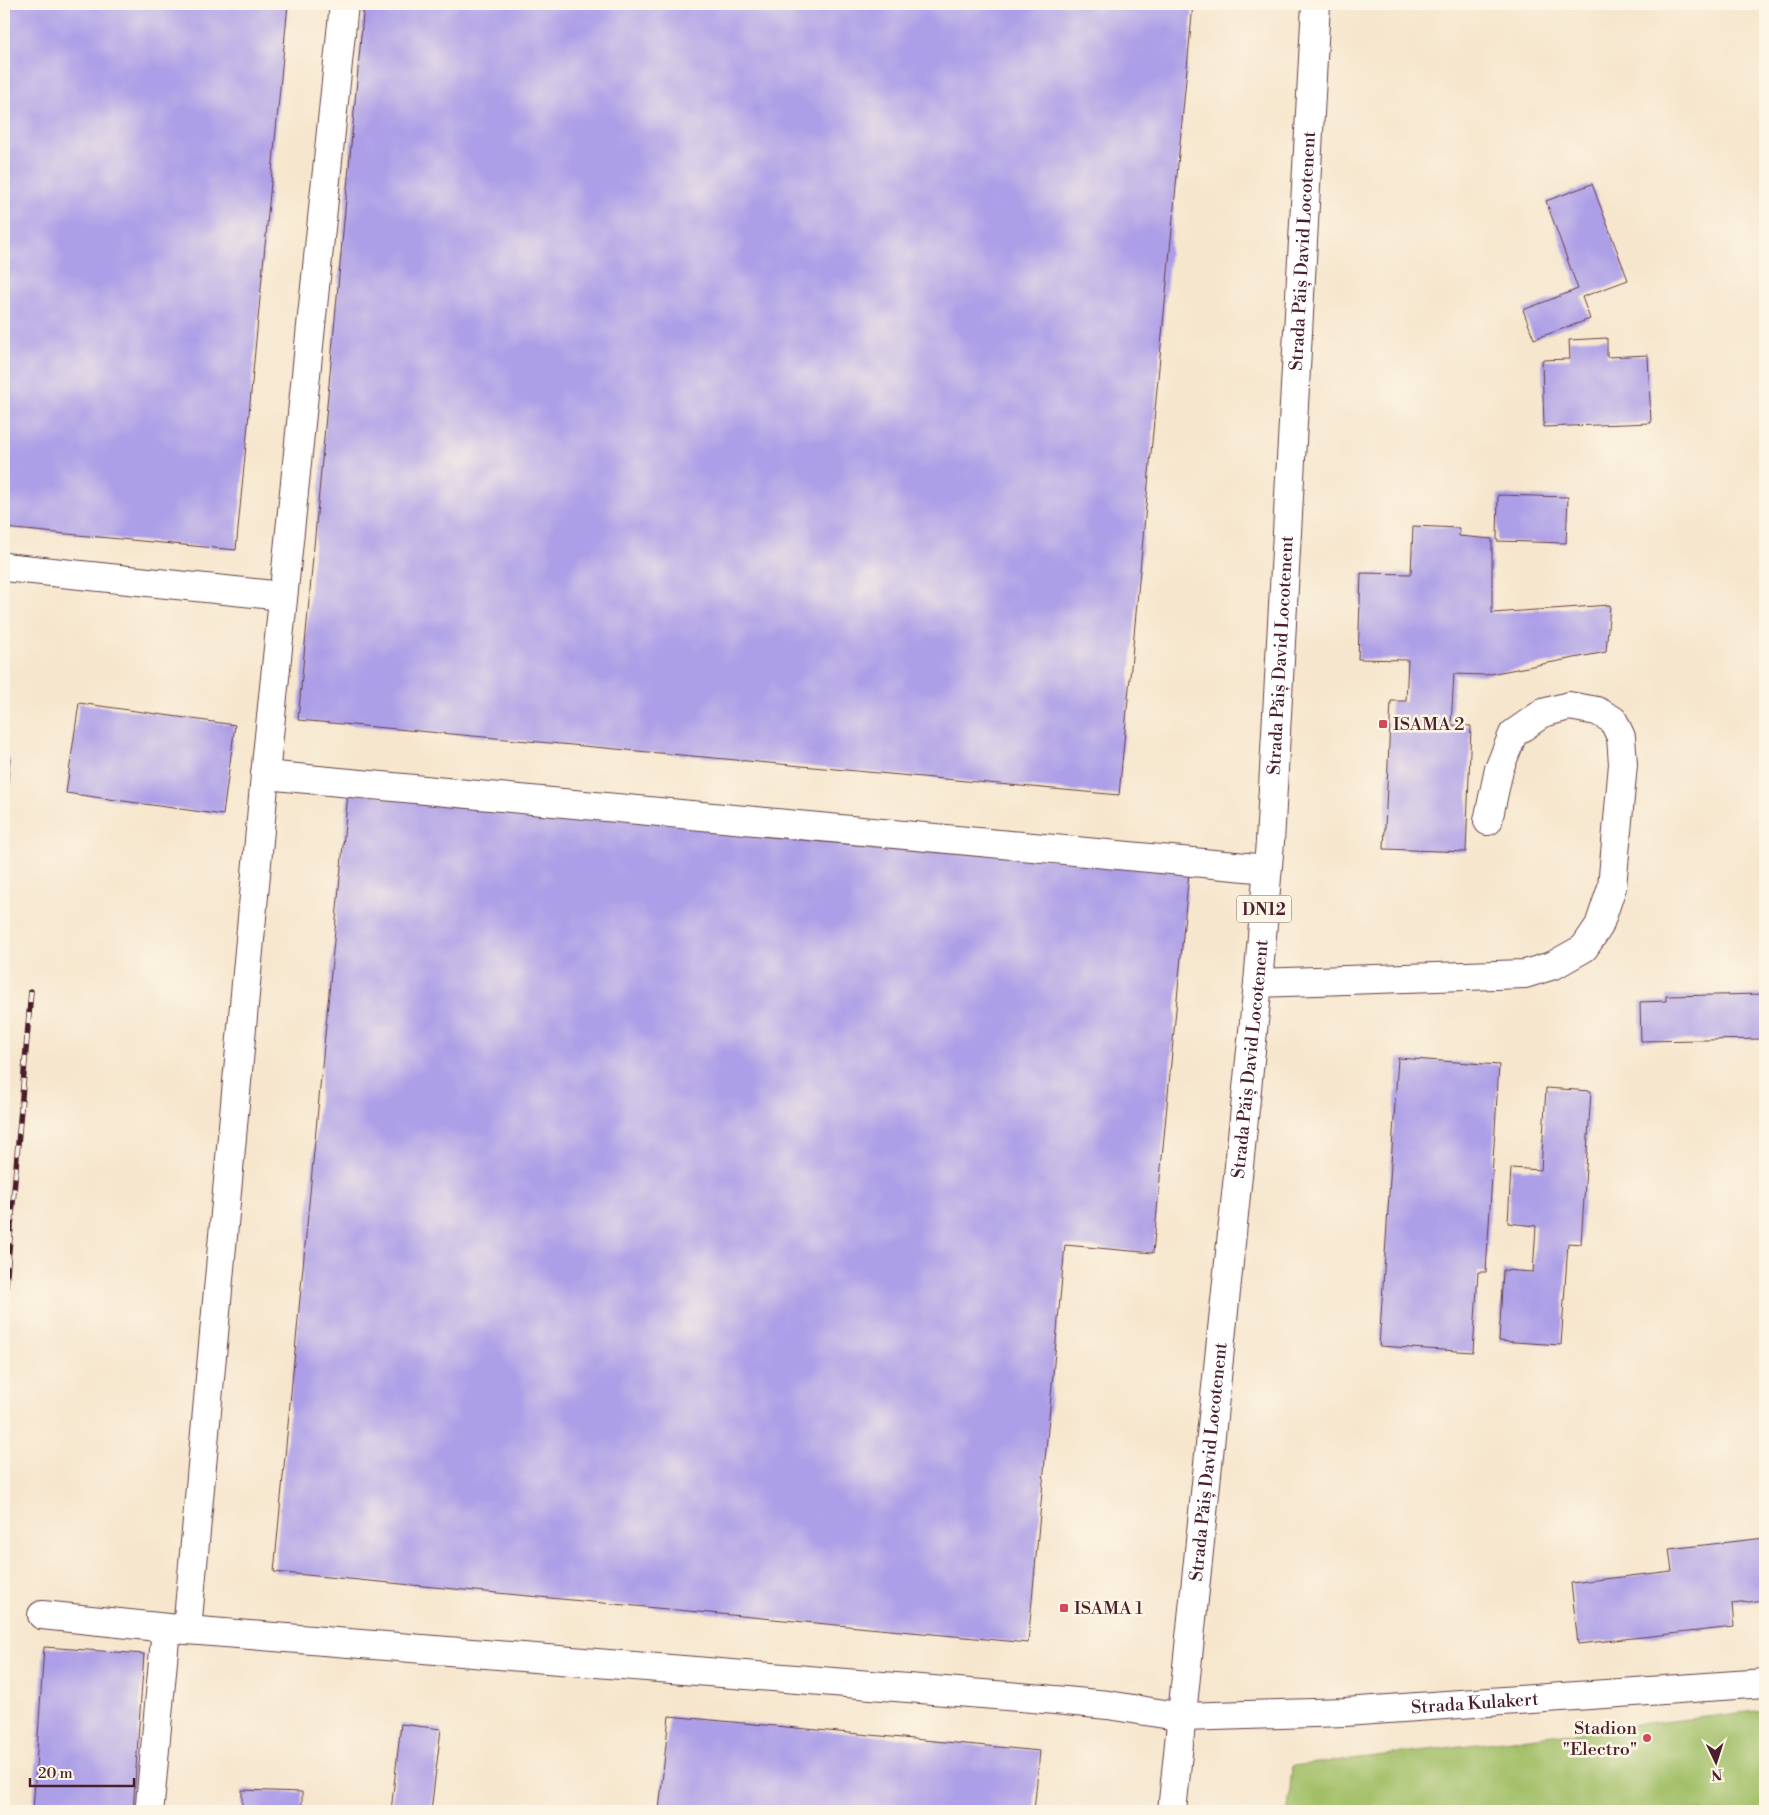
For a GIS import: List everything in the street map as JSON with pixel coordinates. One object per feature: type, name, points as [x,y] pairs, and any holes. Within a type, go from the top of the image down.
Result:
[{"type":"main road","points":[[150,1804],[176,1629],[344,4]]},
{"type":"main road","name":"Strada Păiș David Locotenent","points":[[1172,1811],[1258,983],[1267,869],[1316,4]]},
{"type":"main road","points":[[4,567],[283,596]]},
{"type":"main road","points":[[1258,983],[1525,974],[1554,966],[1584,948],[1599,926],[1612,887],[1623,764],[1621,737],[1613,720],[1598,711],[1568,706],[1543,713],[1513,734],[1499,769],[1488,821]]},
{"type":"main road","points":[[264,775],[1267,869]]},
{"type":"main road","name":"Strada Kulakert","points":[[42,1615],[176,1629],[1044,1698],[1108,1705],[1182,1717],[1345,1712],[1765,1683]]},
{"type":"green space","name":"Stadion \"Electro\"","points":[[1765,1710],[1765,1811],[1288,1811],[1292,1766]]},
{"type":"building","points":[[4,4],[288,4],[236,550],[4,528]]},
{"type":"building","points":[[364,4],[1193,4],[1119,795],[298,720]]},
{"type":"building","points":[[1592,184],[1628,280],[1582,297],[1590,319],[1534,339],[1523,310],[1578,289],[1546,201]]},
{"type":"building","points":[[1607,338],[1607,357],[1648,355],[1651,423],[1544,427],[1542,360],[1570,359],[1569,340]]},
{"type":"building","points":[[1498,495],[1568,497],[1566,543],[1497,541]]},
{"type":"building","points":[[1413,526],[1459,528],[1459,536],[1492,539],[1492,613],[1610,605],[1606,652],[1485,675],[1454,674],[1451,725],[1471,726],[1466,852],[1384,849],[1391,701],[1406,701],[1408,660],[1358,659],[1361,573],[1411,574]]},
{"type":"building","points":[[79,703],[235,725],[223,815],[66,793]]},
{"type":"building","points":[[4,757],[10,758],[5,814],[4,814]]},
{"type":"building","points":[[348,793],[1189,872],[1153,1253],[1065,1245],[1028,1643],[274,1572]]},
{"type":"building","points":[[1765,994],[1765,1039],[1641,1041],[1640,1002],[1666,1001],[1666,996]]},
{"type":"building","points":[[1398,1058],[1499,1065],[1486,1272],[1478,1272],[1473,1352],[1379,1346]]},
{"type":"building","points":[[1546,1088],[1591,1091],[1581,1244],[1568,1243],[1561,1345],[1499,1341],[1503,1270],[1533,1272],[1536,1226],[1508,1223],[1511,1168],[1541,1170]]},
{"type":"building","points":[[1765,1538],[1765,1600],[1732,1604],[1734,1627],[1578,1644],[1571,1583],[1672,1571],[1669,1549]]},
{"type":"building","points":[[44,1647],[144,1654],[133,1811],[33,1811]]},
{"type":"building","points":[[669,1716],[1040,1751],[1034,1811],[659,1811]]},
{"type":"building","points":[[401,1724],[441,1729],[431,1811],[391,1811]]},
{"type":"building","points":[[242,1790],[302,1792],[302,1811],[242,1811]]},
{"type":"railway","points":[[4,1309],[31,991]]},
{"type":"place","name":"ISAMA 2","points":[[1383,724]]},
{"type":"place","name":"ISAMA 1","points":[[1064,1608]]},
{"type":"place","name":"Stadion \"Electro\"","points":[[1647,1738]]}]
